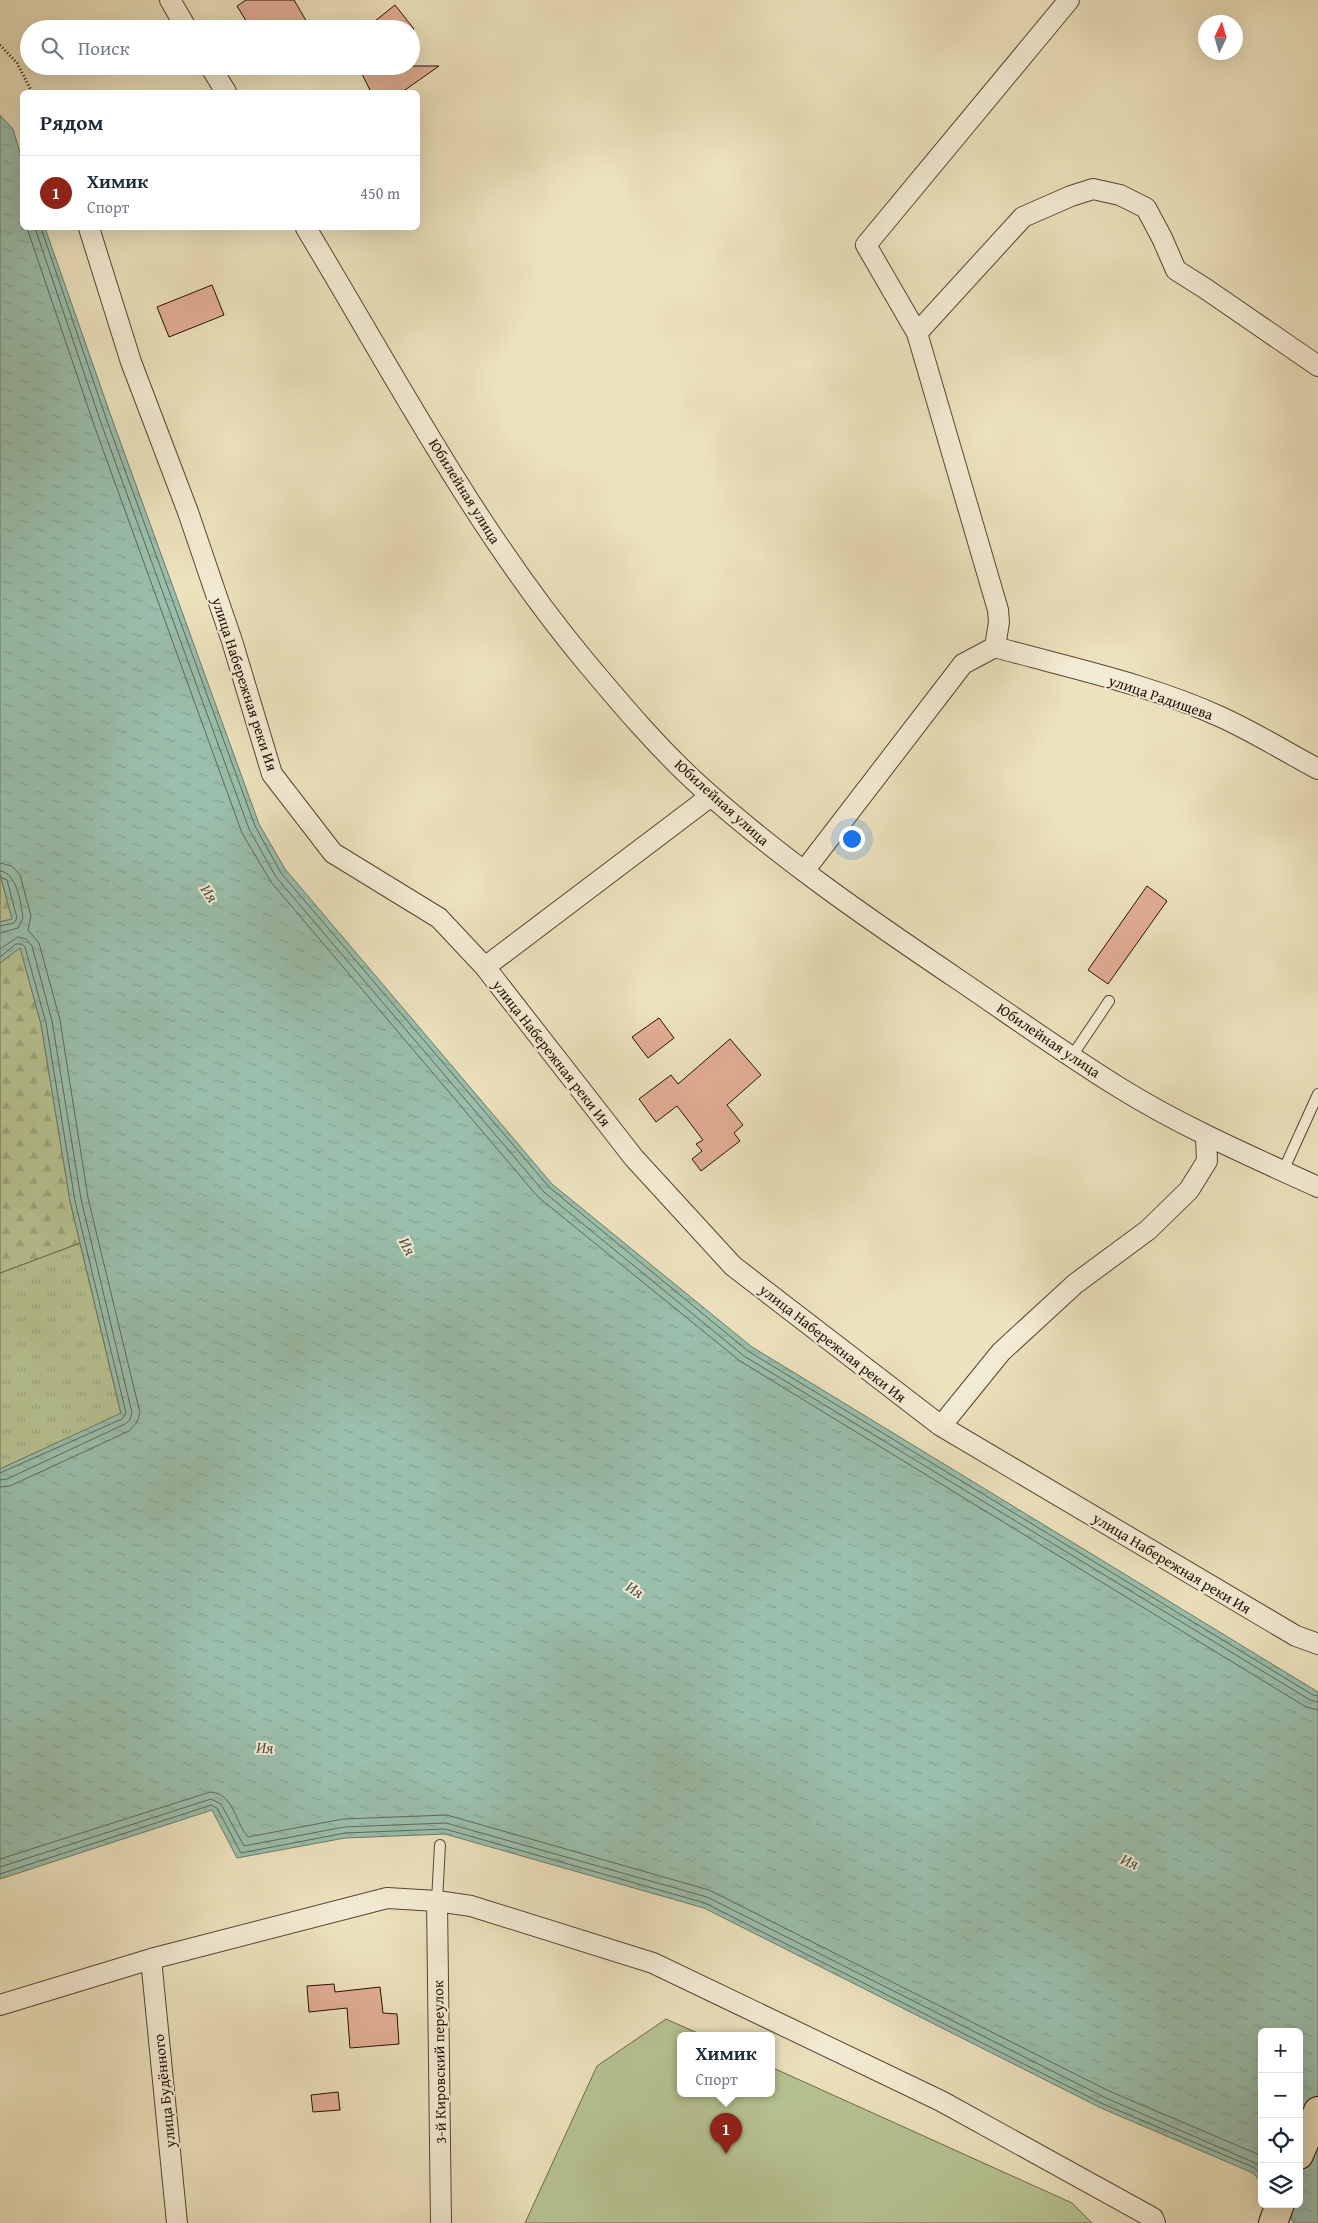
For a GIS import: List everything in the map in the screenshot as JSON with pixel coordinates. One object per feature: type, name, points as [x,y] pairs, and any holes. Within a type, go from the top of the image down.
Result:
[{"type":"highway","points":[[1303,2146],[1318,2111]]},
{"type":"highway","points":[[1273,2223],[1279,2208]]},
{"type":"street","points":[[170,0],[182,20]]},
{"type":"street","points":[[804,871],[963,664],[995,647],[999,622],[998,610],[917,333],[866,245],[1069,0]]},
{"type":"street","points":[[216,75],[225,90]]},
{"type":"street","points":[[917,333],[1023,217],[1071,196],[1093,189],[1120,195],[1146,208],[1176,270],[1318,366]]},
{"type":"street","name":"улица Набережная реки Ия","points":[[90,230],[131,362],[188,512],[225,622],[272,774],[332,853],[439,918],[486,967],[634,1158],[733,1266],[940,1426],[1296,1636],[1318,1644]]},
{"type":"street","name":"Юбилейная улица","points":[[307,230],[460,484],[532,591],[583,658],[621,702],[657,743],[711,796],[749,829],[868,918],[1120,1088],[1206,1136],[1318,1187]]},
{"type":"street","name":"улица Радищева","points":[[995,647],[1132,685],[1193,706],[1221,717],[1318,769]]},
{"type":"street","points":[[486,967],[711,796]]},
{"type":"street","points":[[940,1426],[1002,1352],[1075,1284],[1148,1230],[1188,1190],[1207,1161],[1206,1136]]},
{"type":"street","points":[[0,2005],[151,1959],[387,1898],[437,1901],[471,1906],[653,1963],[941,2101],[1153,2218],[1155,2223]]},
{"type":"street","name":"3-й Кировский переулок","points":[[437,1901],[441,2223]]},
{"type":"street","name":"улица Будённого","points":[[151,1959],[177,2223]]},
{"type":"lane","points":[[1072,1056],[1109,1001]]},
{"type":"lane","points":[[1283,1171],[1318,1094]]},
{"type":"lane","points":[[437,1901],[440,1845]]},
{"type":"path","points":[[0,45],[20,69]]},
{"type":"path","points":[[23,75],[31,90]]},
{"type":"green space","points":[[0,874],[12,919],[0,922]]},
{"type":"green space","points":[[20,947],[41,1024],[70,1201],[80,1243],[0,1273],[0,963]]},
{"type":"green space","points":[[80,1243],[121,1414],[0,1469],[0,1273]]},
{"type":"green space","points":[[666,2019],[695,2032],[677,2032],[677,2097],[775,2097],[775,2069],[1072,2203],[1092,2223],[525,2223],[597,2066]]},
{"type":"water","name":"Ия","points":[[0,115],[13,129],[20,152],[20,230],[46,230],[259,824],[285,869],[552,1184],[752,1347],[1318,1692],[1318,2223],[1294,2223],[1282,2208],[1303,2208],[1303,2028],[1258,2028],[1258,2179],[1253,2173],[1101,2108],[704,1908],[445,1834],[345,1838],[237,1858],[212,1810],[0,1879],[0,1469],[121,1413],[70,1201],[41,1024],[20,948],[0,963],[0,922],[12,919],[0,874]]},
{"type":"building","points":[[246,0],[294,0],[306,20],[246,20],[237,6]]},
{"type":"building","points":[[395,5],[407,20],[376,20]]},
{"type":"building","points":[[420,66],[439,66],[405,90],[370,90],[362,75],[420,75]]},
{"type":"building","points":[[212,285],[224,315],[169,337],[157,307]]},
{"type":"building","points":[[1147,886],[1167,901],[1108,984],[1088,970]]},
{"type":"building","points":[[659,1018],[674,1038],[648,1058],[632,1037]]},
{"type":"building","points":[[730,1039],[761,1075],[727,1105],[743,1125],[734,1133],[740,1141],[701,1171],[692,1159],[702,1151],[696,1144],[703,1140],[677,1106],[656,1122],[639,1099],[671,1075],[678,1084]]},
{"type":"building","points":[[334,1984],[335,1992],[380,1987],[383,2013],[397,2014],[399,2044],[350,2048],[347,2008],[309,2012],[307,1986]]},
{"type":"building","points":[[338,2092],[340,2110],[313,2112],[311,2095]]},
{"type":"place","name":"Химик","points":[[726,2154]]}]
